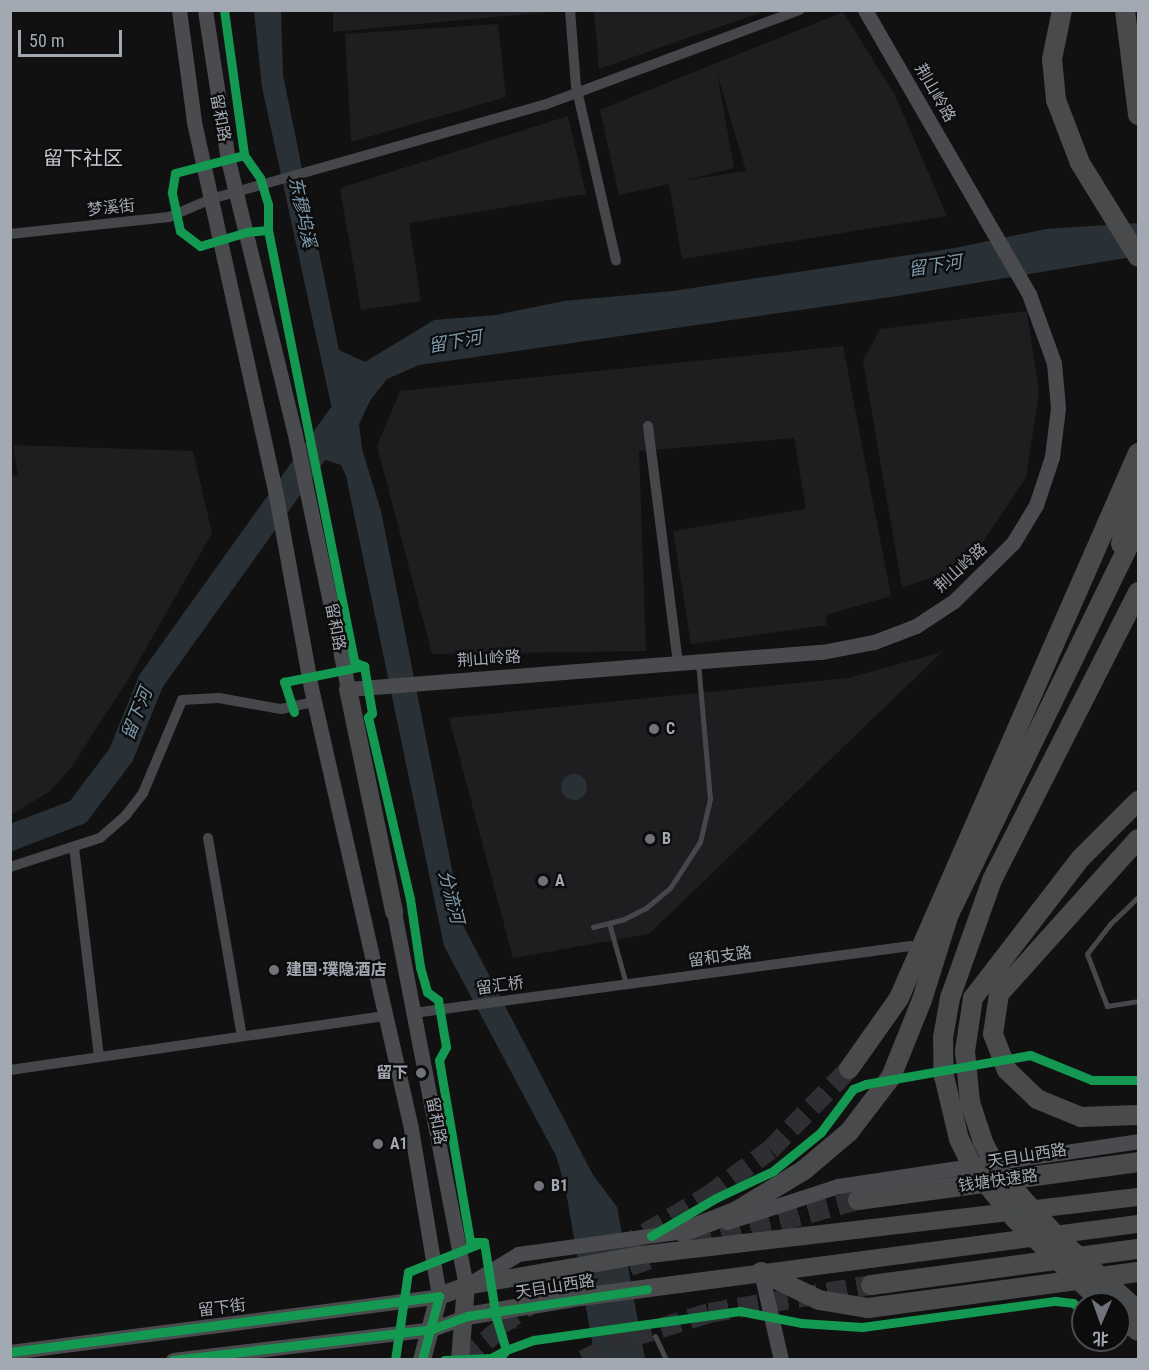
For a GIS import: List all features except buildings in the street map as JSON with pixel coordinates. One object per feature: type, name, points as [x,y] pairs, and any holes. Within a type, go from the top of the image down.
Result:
[{"type":"highway","points":[[1062,10],[1052,58],[1056,100],[1080,163],[1138,256]]},
{"type":"highway","points":[[1125,10],[1138,115]]},
{"type":"highway","points":[[1132,10],[1138,29]]},
{"type":"highway","points":[[849,1069],[899,998],[1138,453]]},
{"type":"highway","points":[[1114,576],[1138,465]]},
{"type":"highway","points":[[683,1232],[735,1212],[804,1170],[849,1132],[891,1077],[922,1000],[949,914],[1138,526]]},
{"type":"highway","points":[[1091,1292],[1015,1219],[972,1166],[956,1130],[945,1076],[943,1037],[950,998],[992,880],[1138,592]]},
{"type":"highway","points":[[1138,801],[1081,858],[974,998],[965,1051],[970,1102],[993,1163],[1060,1240],[1138,1311]]},
{"type":"highway","points":[[1138,839],[999,994],[993,1034],[1007,1070],[1037,1099],[1081,1117],[1138,1115]]},
{"type":"highway","name":"钱塘快速路","points":[[858,1200],[1138,1162]]},
{"type":"highway","points":[[871,1285],[1138,1249]]},
{"type":"highway","points":[[761,1272],[819,1300],[868,1308],[1138,1272]]},
{"type":"main road","name":"留和路","points":[[179,10],[194,121],[276,495],[314,702],[411,1128],[439,1296]]},
{"type":"main road","name":"留和路","points":[[206,10],[217,101],[305,482],[414,1013],[466,1286],[467,1316],[460,1359]]},
{"type":"main road","name":"荆山岭路","points":[[348,689],[426,681],[822,652],[874,642],[916,626],[954,602],[1013,543],[1036,505],[1052,457],[1058,408],[1054,363],[1029,294],[988,219],[865,10]]},
{"type":"main road","name":"天目山西路","points":[[439,1296],[466,1286],[574,1268],[683,1232],[741,1219],[838,1186],[1138,1141]]},
{"type":"main road","name":"天目山西路","points":[[466,1286],[518,1254],[566,1249],[638,1247],[1138,1197]]},
{"type":"main road","name":"天目山西路","points":[[467,1316],[581,1297],[761,1272],[1138,1224]]},
{"type":"main road","points":[[761,1272],[781,1359]]},
{"type":"main road","points":[[422,1359],[432,1329],[439,1296]]},
{"type":"main road","name":"留下街","points":[[10,1352],[439,1296]]},
{"type":"main road","points":[[173,1359],[432,1329],[467,1316]]},
{"type":"street","points":[[570,10],[577,92],[616,260]]},
{"type":"street","name":"梦溪街","points":[[10,234],[169,217],[211,199],[316,172],[577,92],[800,10]]},
{"type":"street","points":[[648,426],[678,664]]},
{"type":"street","points":[[10,867],[100,838],[143,793],[182,700],[219,698],[281,709],[314,702]]},
{"type":"street","points":[[208,838],[242,1036]]},
{"type":"street","points":[[74,847],[99,1057]]},
{"type":"street","name":"留和支路","points":[[534,996],[910,946]]},
{"type":"street","name":"留汇桥","points":[[414,1013],[534,996]]},
{"type":"street","points":[[10,1070],[386,1016]]},
{"type":"lane","points":[[593,927],[646,908],[670,888],[700,842],[710,799],[698,662]]},
{"type":"lane","points":[[1138,897],[1111,923],[1088,954],[1107,1006],[1138,1001]]},
{"type":"lane","points":[[609,923],[626,984]]},
{"type":"lane","points":[[655,1336],[666,1359]]},
{"type":"shaded area","points":[[548,10],[548,12],[333,32],[333,11]]},
{"type":"shaded area","points":[[594,10],[765,10],[765,11],[599,69]]},
{"type":"shaded area","points":[[843,12],[895,95],[947,216],[682,259],[669,184],[619,195],[600,110]],"holes":[[[717,73],[746,171],[681,181],[734,168]]]},
{"type":"shaded area","points":[[498,24],[506,97],[351,142],[345,34]]},
{"type":"shaded area","points":[[568,116],[586,194],[409,223],[421,301],[361,310],[340,188]]},
{"type":"shaded area","points":[[1027,311],[1039,392],[1026,478],[968,564],[902,588],[863,361],[880,329]]},
{"type":"shaded area","points":[[843,346],[891,596],[826,615],[827,625],[691,644],[673,531],[806,509],[794,438],[639,451],[646,651],[432,654],[377,446],[400,391]]},
{"type":"shaded area","points":[[13,445],[193,451],[212,533],[129,678],[70,769],[50,791],[11,815],[10,476],[18,475]]},
{"type":"shaded area","points":[[942,652],[649,934],[513,958],[449,718],[848,678]]},
{"type":"water","points":[[254,11],[281,11],[283,75],[339,350],[365,362],[434,320],[496,315],[564,301],[673,291],[955,248],[1046,229],[1138,223],[1138,256],[891,297],[419,365],[387,379],[371,399],[359,424],[362,449],[381,511],[463,925],[593,1175],[617,1207],[645,1359],[595,1359],[565,1186],[556,1156],[444,946],[346,476],[341,465],[326,460],[319,435],[332,409],[262,87]]},
{"type":"water","points":[[574,774],[583,778],[587,787],[583,796],[574,800],[565,796],[561,787],[565,778]]},
{"type":"waterway","name":"留下河","points":[[10,838],[78,812],[121,755],[151,681],[341,416]]},
{"type":"tunnel","points":[[499,1326],[568,1279],[708,1196],[770,1150],[849,1069]]},
{"type":"tunnel","points":[[693,1245],[858,1200]]},
{"type":"tunnel","points":[[573,1286],[653,1258]]},
{"type":"tunnel","points":[[583,1360],[632,1337],[709,1313],[871,1285]]},
{"type":"tunnel","points":[[463,1360],[511,1320]]},
{"type":"cycle path","points":[[224,10],[244,155]]},
{"type":"cycle path","points":[[244,155],[260,178],[268,205],[268,230],[247,232],[200,246],[180,231],[172,192],[175,173],[244,155]]},
{"type":"cycle path","points":[[268,230],[354,662],[364,666]]},
{"type":"cycle path","points":[[364,666],[372,713],[368,717],[410,899],[420,967],[427,992],[438,1000],[446,1047],[439,1060],[470,1242],[484,1242]]},
{"type":"cycle path","points":[[294,712],[284,682],[364,666]]},
{"type":"cycle path","points":[[651,1236],[716,1198],[773,1171],[821,1132],[853,1089],[866,1084],[1030,1055],[1092,1080],[1138,1080]]},
{"type":"cycle path","points":[[444,1360],[491,1358],[506,1350],[496,1318],[484,1242]]},
{"type":"cycle path","points":[[395,1360],[408,1272],[481,1243]]},
{"type":"cycle path","points":[[173,1360],[432,1329],[467,1316],[647,1289]]},
{"type":"cycle path","points":[[10,1352],[439,1296],[422,1360]]},
{"type":"cycle path","points":[[498,1360],[506,1350],[534,1340],[740,1311],[801,1323],[862,1327],[1055,1301],[1071,1303]]},
{"type":"place","name":"C","points":[[654,729]]},
{"type":"place","name":"B","points":[[650,839]]},
{"type":"place","name":"A","points":[[543,881]]},
{"type":"place","name":"建国·璞隐酒店","points":[[274,970]]},
{"type":"place","name":"留下","points":[[421,1073]]},
{"type":"place","name":"A1","points":[[378,1144]]},
{"type":"place","name":"B1","points":[[539,1186]]},
{"type":"district","name":"留下社区","points":[[83,158]]},
{"type":"water label","name":"东穆坞溪","points":[[302,212]]},
{"type":"water label","name":"分流河","points":[[451,897]]}]
